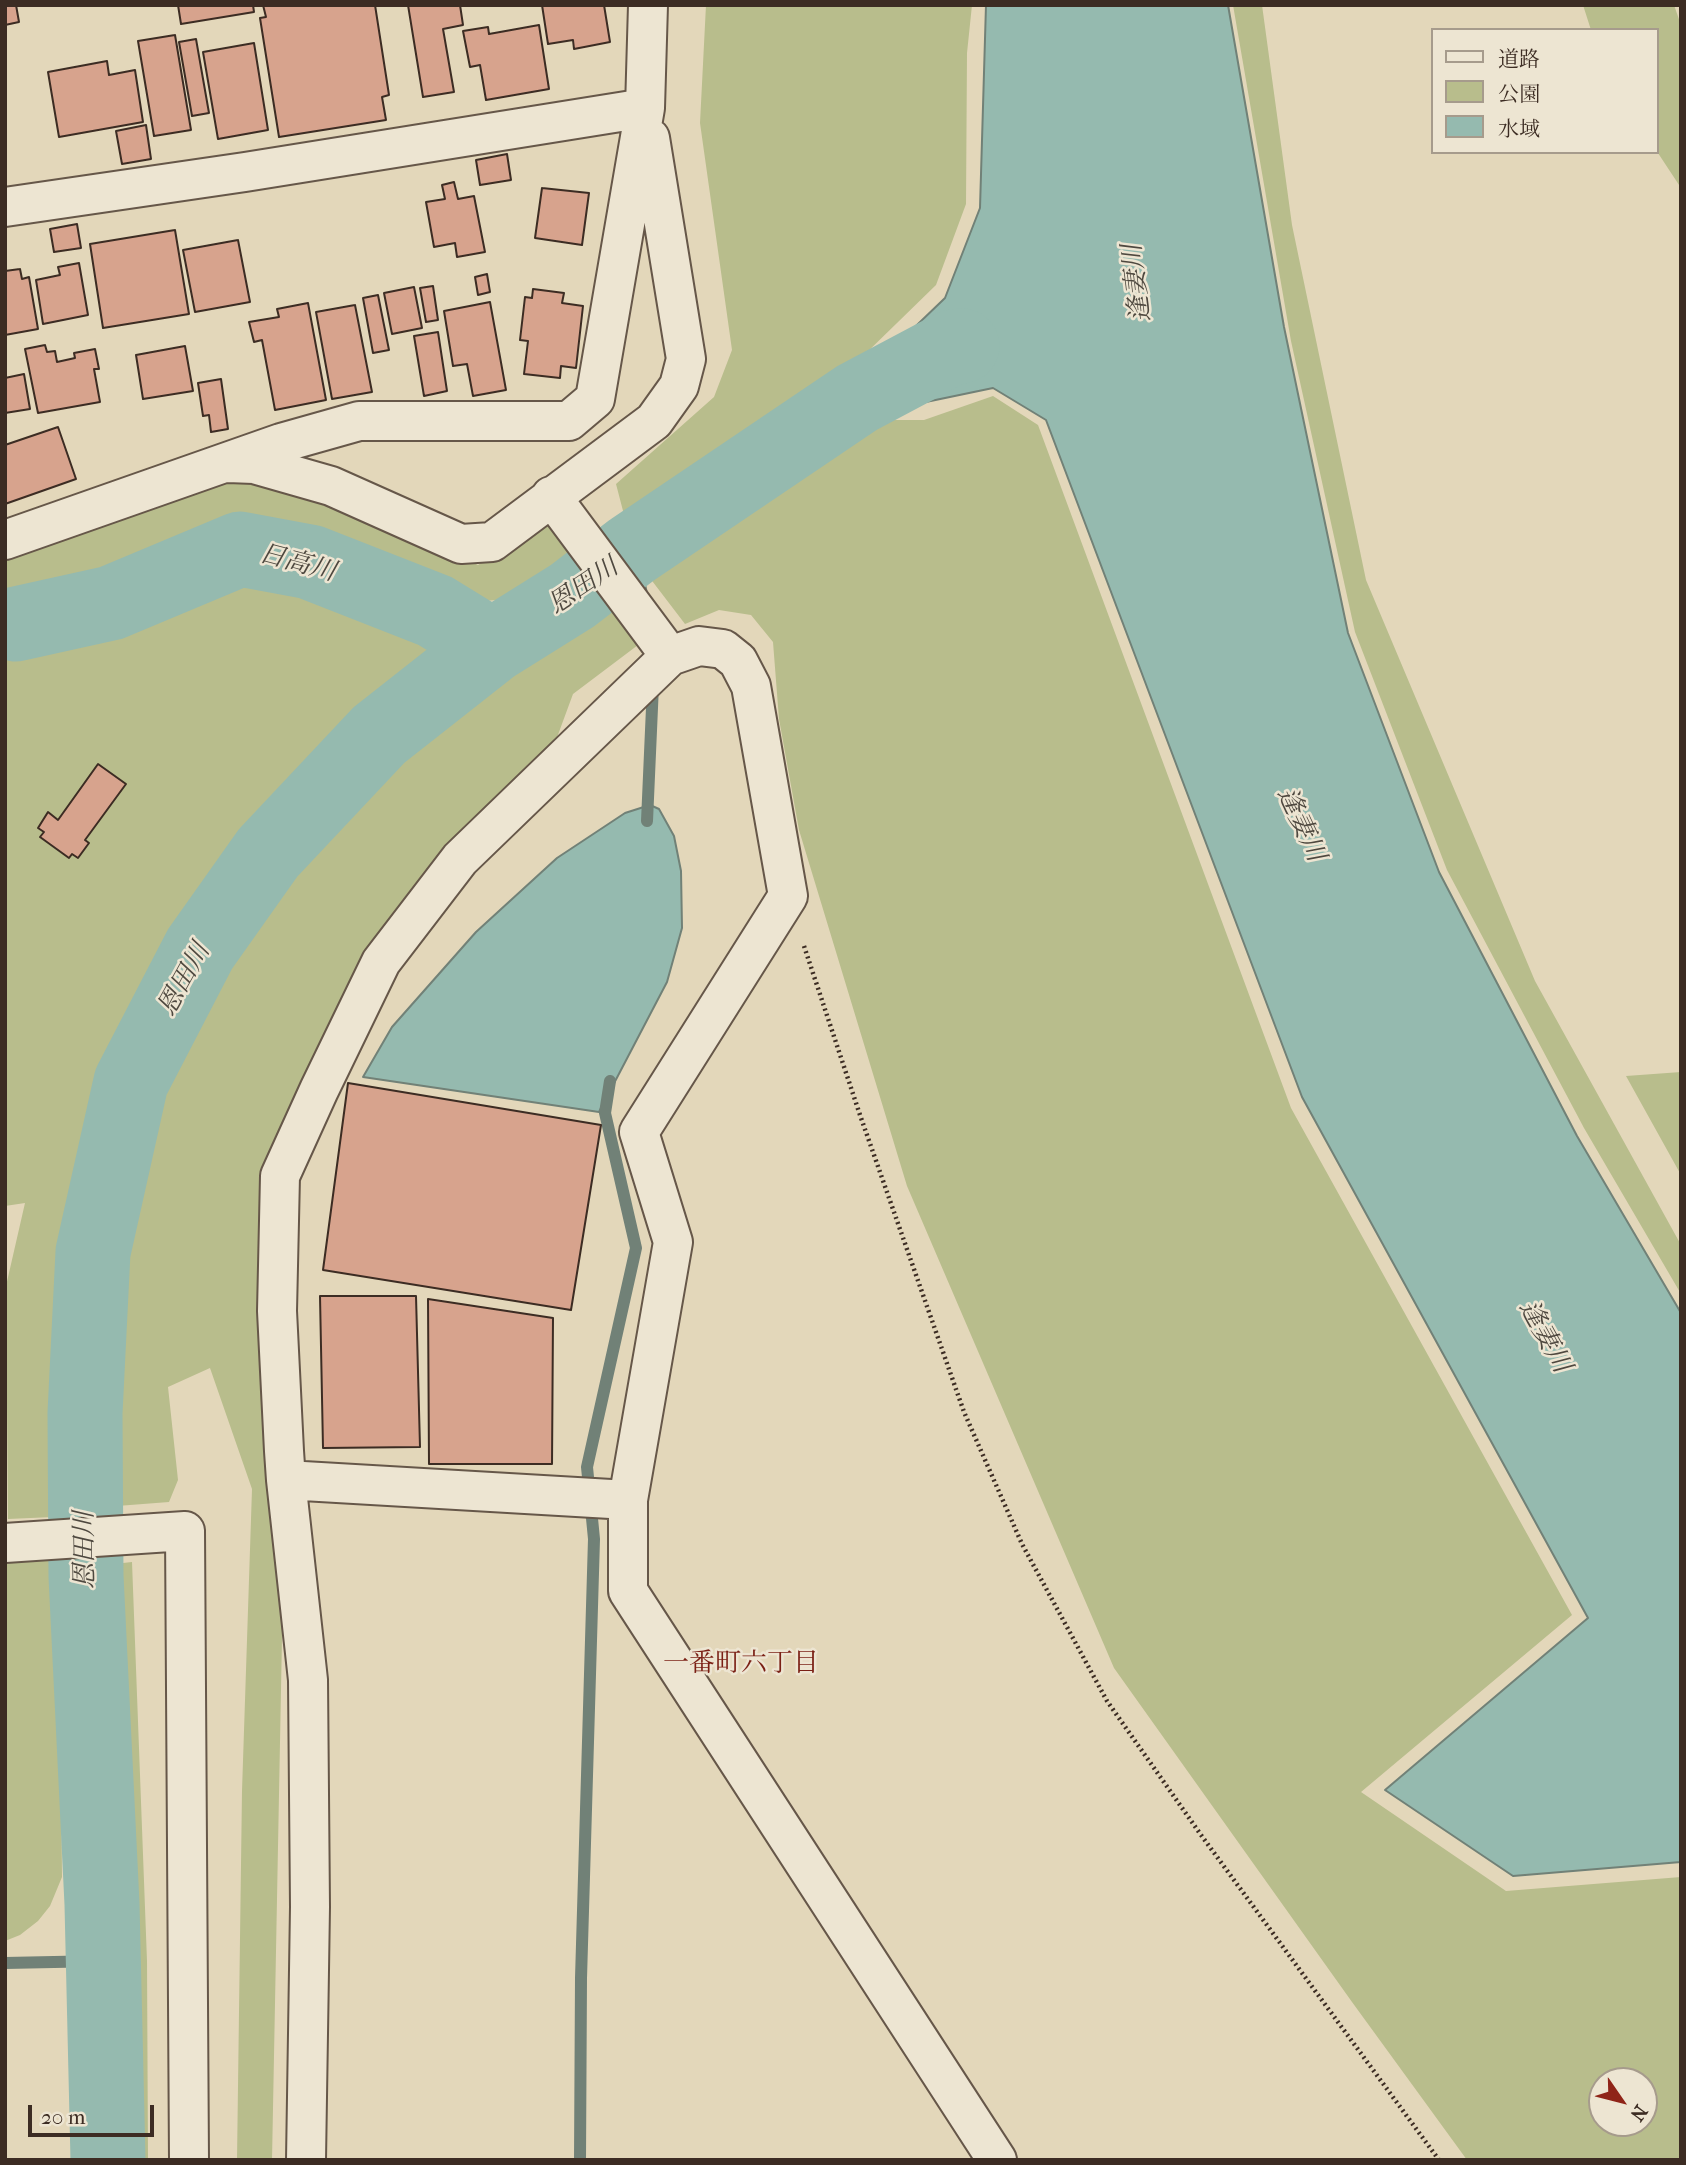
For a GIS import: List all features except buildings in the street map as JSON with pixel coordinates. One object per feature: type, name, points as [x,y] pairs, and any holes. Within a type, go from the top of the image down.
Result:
[{"type":"street","points":[[5,540],[281,443],[359,421],[569,421],[595,399],[645,108],[649,5]]},
{"type":"street","points":[[5,207],[245,172],[645,108]]},
{"type":"street","points":[[223,463],[254,464],[331,486],[460,544],[492,542],[654,421],[679,386],[686,359],[645,108]]},
{"type":"street","points":[[551,496],[670,656]]},
{"type":"street","points":[[306,2160],[310,1908],[307,1680],[286,1480],[277,1311],[280,1176],[380,962],[460,859],[670,656],[699,646],[723,649],[738,661],[751,686],[788,896],[639,1132],[673,1242],[623,1500],[628,1591],[997,2160]]},
{"type":"street","points":[[286,1480],[623,1500]]},
{"type":"street","points":[[7,1543],[185,1531],[189,2160]]},
{"type":"path","points":[[788,896],[860,1115],[964,1412],[1022,1544],[1107,1701],[1201,1835],[1439,2160]]},
{"type":"green space","points":[[706,5],[972,5],[967,53],[966,204],[936,285],[819,399],[628,530],[616,484],[714,397],[732,350],[700,123]]},
{"type":"green space","points":[[1233,5],[1262,5],[1292,225],[1366,580],[1535,981],[1681,1245],[1681,1294],[1584,1128],[1447,870],[1355,632],[1291,341]]},
{"type":"green space","points":[[1583,5],[1674,5],[1681,25],[1681,188],[1658,153],[1658,28],[1590,28]]},
{"type":"green space","points":[[993,396],[1038,425],[1291,1108],[1572,1615],[1361,1792],[1506,1891],[1681,1877],[1681,2160],[1467,2160],[1114,1668],[907,1186],[799,830],[779,719],[773,642],[751,615],[719,610],[685,624],[643,569],[733,509],[854,420],[924,420]]},
{"type":"green space","points":[[214,481],[279,483],[347,505],[478,565],[547,520],[571,552],[512,599],[469,602],[322,541],[276,527],[215,527],[5,602],[5,559]]},
{"type":"green space","points":[[230,568],[307,574],[457,642],[328,742],[236,843],[153,968],[105,1074],[69,1208],[53,1324],[53,1517],[8,1519],[6,1286],[25,1203],[5,1206],[5,643]]},
{"type":"green space","points":[[609,606],[638,645],[573,694],[552,751],[448,855],[271,1177],[284,1533],[272,2160],[237,2160],[242,1791],[252,1489],[210,1368],[168,1387],[178,1480],[169,1502],[117,1506],[120,1312],[137,1186],[165,1091],[207,1001],[245,939],[318,845],[382,780],[490,691]]},
{"type":"green space","points":[[1681,1072],[1681,1175],[1626,1076]]},
{"type":"green space","points":[[59,1554],[62,1877],[50,1906],[38,1921],[20,1935],[5,1941],[5,1564]]},
{"type":"green space","points":[[132,1562],[147,1961],[148,2160],[124,2160],[124,1958],[105,1565]]},
{"type":"water","name":"逢妻川","points":[[986,5],[1228,5],[1284,327],[1348,633],[1439,872],[1577,1136],[1681,1313],[1681,1862],[1513,1876],[1385,1790],[1588,1618],[1302,1097],[1046,420],[993,388],[878,412],[865,375],[945,298],[980,208]]},
{"type":"water","points":[[650,805],[659,809],[674,836],[681,871],[682,928],[667,982],[599,1112],[363,1077],[392,1027],[476,932],[557,858],[625,813]]},
{"type":"waterway","name":"恩田川","points":[[108,2160],[102,1904],[86,1576],[85,1413],[93,1252],[131,1082],[200,949],[268,853],[379,735],[492,646],[572,596],[632,550],[857,398],[953,347],[962,346]]},
{"type":"waterway","name":"日高川","points":[[16,624],[111,603],[240,549],[310,562],[435,611],[492,646]]},
{"type":"waterway","points":[[632,550],[643,598]]},
{"type":"waterway","points":[[647,821],[653,685]]},
{"type":"waterway","points":[[580,2160],[581,1978],[594,1539],[587,1467],[636,1248],[605,1113],[610,1081]]},
{"type":"waterway","points":[[5,1963],[103,1961]]},
{"type":"district","name":"一番町六丁目","points":[[741,1665]]}]
